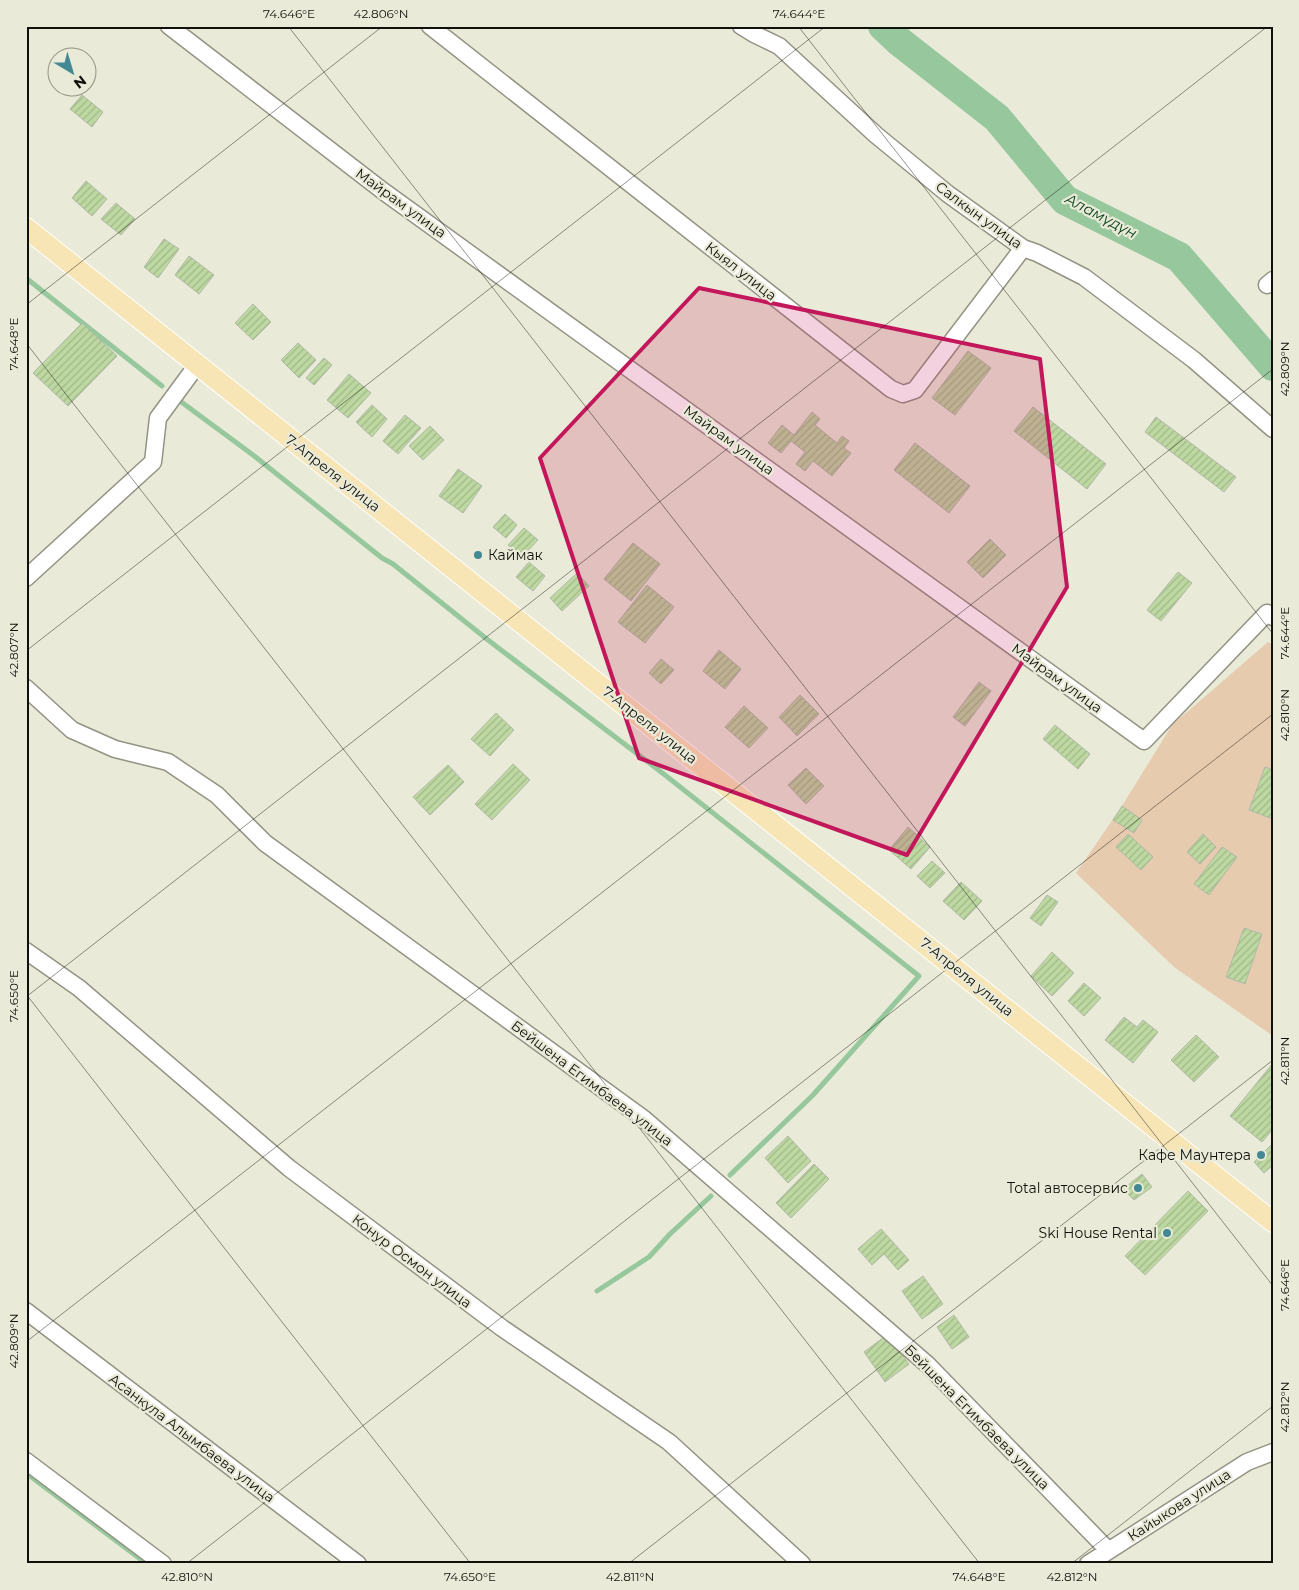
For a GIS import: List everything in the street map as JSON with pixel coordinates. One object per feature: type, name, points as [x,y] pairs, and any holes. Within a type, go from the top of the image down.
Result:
[{"type":"main road","name":"7-Апреля улица","points":[[26,228],[1273,1222]]},
{"type":"street","name":"Майрам улица","points":[[169,26],[383,191],[1144,741],[1267,613],[1273,617]]},
{"type":"street","name":"Кыял улица","points":[[430,26],[891,389],[903,394],[915,390],[1023,248]]},
{"type":"street","name":"Салкын улица","points":[[741,26],[779,46],[914,168],[1023,248],[1084,277],[1194,360],[1273,429]]},
{"type":"street","points":[[26,578],[152,462],[158,418],[197,365]]},
{"type":"street","name":"Бейшена Егимбаева улица","points":[[26,688],[72,730],[115,749],[168,762],[217,795],[265,843],[644,1119],[928,1365],[1108,1550]]},
{"type":"street","name":"Конур Осмон улица","points":[[26,951],[79,988],[289,1168],[502,1328],[669,1442],[802,1564]]},
{"type":"street","name":"Асанкула Алымбаева улица","points":[[26,1311],[358,1564]]},
{"type":"street","name":"Кайыкова улица","points":[[1088,1564],[1246,1462],[1273,1452]]},
{"type":"street","points":[[26,1461],[163,1564]]},
{"type":"highlighted area","points":[[699,288],[1040,359],[1067,587],[907,855],[639,758],[540,458]]},
{"type":"shaded area","points":[[1268,642],[1273,645],[1273,1036],[1174,967],[1076,873],[1122,806],[1172,725]]},
{"type":"building","points":[[79,98],[86,98],[103,112],[92,127],[70,109]]},
{"type":"building","points":[[86,181],[107,199],[92,216],[72,198]]},
{"type":"building","points":[[116,203],[135,219],[121,235],[101,219]]},
{"type":"building","points":[[164,239],[179,249],[158,278],[144,267]]},
{"type":"building","points":[[189,256],[214,275],[199,294],[175,275]]},
{"type":"building","points":[[253,304],[271,322],[253,340],[235,323]]},
{"type":"building","points":[[82,323],[117,356],[68,406],[33,373]]},
{"type":"building","points":[[298,343],[316,360],[299,378],[281,360]]},
{"type":"building","points":[[968,351],[991,368],[955,415],[932,398]]},
{"type":"building","points":[[324,358],[332,365],[314,385],[306,378]]},
{"type":"building","points":[[349,374],[371,393],[348,418],[327,400]]},
{"type":"building","points":[[372,405],[387,419],[372,437],[356,422]]},
{"type":"building","points":[[1033,407],[1106,464],[1087,489],[1014,431]]},
{"type":"building","points":[[812,412],[820,419],[815,425],[837,443],[842,436],[849,441],[844,448],[851,453],[832,476],[813,461],[805,471],[796,464],[805,452],[791,441],[781,453],[768,443],[782,425],[794,435]]},
{"type":"building","points":[[405,415],[421,428],[398,454],[383,441]]},
{"type":"building","points":[[1156,417],[1236,477],[1224,492],[1145,432]]},
{"type":"building","points":[[430,426],[444,440],[423,460],[409,446]]},
{"type":"building","points":[[915,443],[970,486],[949,513],[894,470]]},
{"type":"building","points":[[458,469],[482,486],[463,513],[439,496]]},
{"type":"building","points":[[505,514],[517,525],[506,538],[493,527]]},
{"type":"building","points":[[524,528],[538,540],[522,557],[508,545]]},
{"type":"building","points":[[990,539],[1006,555],[983,578],[967,562]]},
{"type":"building","points":[[633,543],[660,564],[631,601],[604,579]]},
{"type":"building","points":[[529,562],[545,576],[533,591],[516,577]]},
{"type":"building","points":[[1178,572],[1192,583],[1161,621],[1147,610]]},
{"type":"building","points":[[577,573],[589,586],[562,611],[550,598]]},
{"type":"building","points":[[647,585],[674,607],[645,643],[618,622]]},
{"type":"building","points":[[719,650],[741,669],[725,689],[703,671]]},
{"type":"building","points":[[661,659],[674,670],[661,684],[649,673]]},
{"type":"building","points":[[979,682],[991,691],[965,726],[953,717]]},
{"type":"building","points":[[800,695],[819,714],[797,736],[779,717]]},
{"type":"building","points":[[744,706],[768,728],[749,748],[725,727]]},
{"type":"building","points":[[496,713],[514,730],[490,756],[471,739]]},
{"type":"building","points":[[1055,725],[1090,754],[1078,769],[1043,739]]},
{"type":"building","points":[[513,764],[530,780],[492,820],[475,804]]},
{"type":"building","points":[[448,765],[464,782],[430,815],[413,797]]},
{"type":"building","points":[[1265,767],[1273,770],[1273,819],[1249,810]]},
{"type":"building","points":[[806,768],[824,786],[806,804],[788,785]]},
{"type":"building","points":[[1122,806],[1142,820],[1134,833],[1113,820]]},
{"type":"building","points":[[908,827],[930,847],[911,869],[889,850]]},
{"type":"building","points":[[1128,834],[1153,857],[1141,870],[1116,847]]},
{"type":"building","points":[[1203,834],[1216,847],[1200,864],[1187,852]]},
{"type":"building","points":[[1222,847],[1237,857],[1209,895],[1194,884]]},
{"type":"building","points":[[932,861],[945,873],[930,888],[917,876]]},
{"type":"building","points":[[961,882],[982,901],[964,920],[943,901]]},
{"type":"building","points":[[1047,895],[1058,902],[1041,926],[1030,918]]},
{"type":"building","points":[[1244,928],[1262,934],[1245,984],[1226,977]]},
{"type":"building","points":[[1052,952],[1074,973],[1052,996],[1031,976]]},
{"type":"building","points":[[1084,983],[1101,998],[1084,1016],[1068,1001]]},
{"type":"building","points":[[1124,1017],[1137,1027],[1143,1020],[1158,1032],[1133,1063],[1105,1040]]},
{"type":"building","points":[[1196,1035],[1219,1057],[1194,1082],[1171,1060]]},
{"type":"building","points":[[1273,1063],[1273,1129],[1262,1142],[1230,1116]]},
{"type":"building","points":[[788,1136],[811,1161],[788,1183],[765,1158]]},
{"type":"building","points":[[1273,1143],[1273,1165],[1264,1173],[1254,1162]]},
{"type":"building","points":[[814,1164],[829,1179],[791,1218],[776,1203]]},
{"type":"building","name":"Total автосервис","points":[[1142,1174],[1152,1187],[1134,1200],[1123,1189]]},
{"type":"building","name":"Ski House Rental","points":[[1188,1191],[1208,1211],[1145,1275],[1125,1256]]},
{"type":"building","points":[[881,1229],[909,1260],[898,1270],[884,1254],[872,1265],[858,1249]]},
{"type":"building","points":[[923,1276],[943,1304],[922,1319],[902,1291]]},
{"type":"building","points":[[954,1315],[969,1337],[952,1349],[937,1327]]},
{"type":"building","points":[[887,1335],[909,1364],[885,1382],[864,1352]]},
{"type":"waterway","name":"Аламүдүн","points":[[883,26],[900,42],[997,118],[1065,200],[1179,257],[1273,366]]},
{"type":"waterway","points":[[26,278],[162,386]]},
{"type":"waterway","points":[[180,401],[253,455],[382,558],[393,564],[488,640],[665,775],[919,976],[813,1095],[730,1175]]},
{"type":"waterway","points":[[597,1291],[649,1257],[670,1234],[711,1196]]},
{"type":"waterway","points":[[26,1473],[147,1564]]},
{"type":"place","name":"Каймак","points":[[478,555]]},
{"type":"place","name":"Кафе Маунтера","points":[[1261,1155]]},
{"type":"place","name":"Total автосервис","points":[[1138,1188]]},
{"type":"place","name":"Ski House Rental","points":[[1167,1233]]}]
